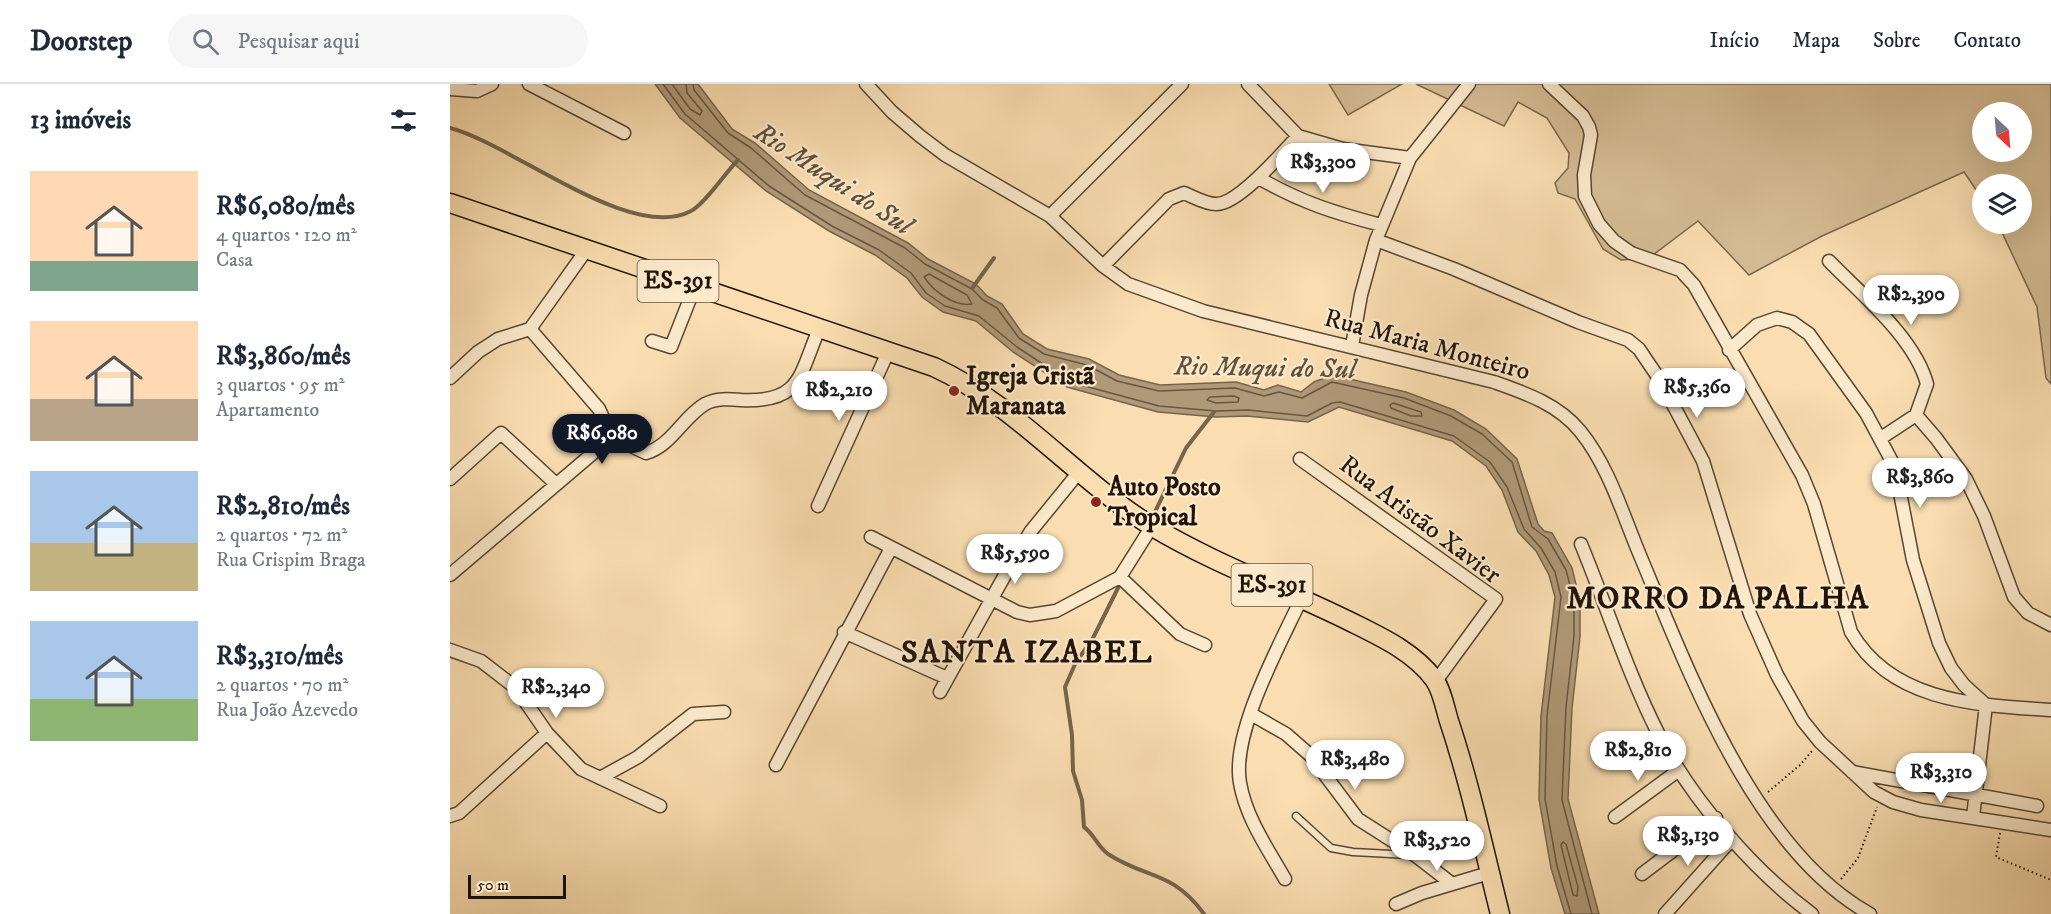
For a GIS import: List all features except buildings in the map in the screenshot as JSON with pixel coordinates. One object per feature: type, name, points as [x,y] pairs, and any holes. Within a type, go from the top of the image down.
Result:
[{"type":"main road","name":"ES-391","points":[[450,203],[907,358],[956,377],[986,396],[1079,472],[1152,526],[1253,577],[1302,597],[1402,650],[1420,663],[1436,681],[1461,758],[1500,914]]},
{"type":"street","points":[[450,89],[477,91],[492,84]]},
{"type":"street","points":[[529,84],[624,133]]},
{"type":"street","name":"Rua Maria Monteiro","points":[[866,84],[892,112],[945,155],[1044,213],[1103,266],[1128,284],[1203,311],[1494,382],[1524,393],[1565,415],[1594,451],[1611,485],[1666,618],[1737,771],[1757,801],[1812,868],[1834,889],[1870,914]]},
{"type":"street","points":[[1044,213],[1182,84]]},
{"type":"street","points":[[1248,84],[1298,136],[1343,149],[1410,158]]},
{"type":"street","points":[[1352,346],[1361,295],[1376,240],[1410,158],[1469,84]]},
{"type":"street","points":[[1549,84],[1583,116],[1589,127],[1591,135],[1584,175],[1585,196],[1599,224],[1614,241],[1631,253],[1680,270],[1694,285],[1802,475],[1814,504],[1851,632],[1861,649],[1890,676],[1911,687],[1986,705],[2051,710]]},
{"type":"street","points":[[1103,266],[1177,194],[1184,194],[1216,205],[1225,203],[1259,178],[1298,136]]},
{"type":"street","points":[[1259,178],[1290,196],[1322,210],[1381,225]]},
{"type":"street","points":[[1376,240],[1454,269],[1578,322],[1628,340],[1639,350],[1660,380],[1703,461],[1750,614],[1777,675],[1803,721],[1820,742],[1851,772],[1893,802],[1921,810],[2051,830]]},
{"type":"street","points":[[450,378],[478,352],[498,339],[530,329],[587,249]]},
{"type":"street","points":[[1829,261],[1886,320],[1914,354],[1927,384],[1916,415],[1881,438]]},
{"type":"street","points":[[652,341],[671,347],[695,286]]},
{"type":"street","points":[[1729,350],[1757,325],[1777,318],[1792,322],[1809,334],[1881,438],[1895,467],[1913,560],[1939,643],[1958,676],[1986,705]]},
{"type":"street","points":[[530,329],[595,404],[612,437],[646,453],[661,446],[707,403],[725,399],[773,399],[782,396],[794,387],[819,329]]},
{"type":"street","points":[[818,506],[888,352]]},
{"type":"street","points":[[1916,415],[1966,479],[1984,516],[2014,597],[2028,613],[2051,625]]},
{"type":"street","points":[[450,479],[501,433],[556,484]]},
{"type":"street","points":[[450,575],[612,437]]},
{"type":"street","name":"Rua Aristão Xavier","points":[[1300,459],[1496,599],[1436,681]]},
{"type":"street","points":[[940,692],[990,598],[1031,531],[1079,472]]},
{"type":"street","points":[[871,537],[1017,612],[1041,615],[1056,611],[1120,577],[1152,526]]},
{"type":"street","points":[[1581,544],[1658,734],[1679,770],[1732,839],[1782,892],[1812,914]]},
{"type":"street","points":[[776,765],[844,632],[891,548]]},
{"type":"street","points":[[1120,577],[1180,634],[1205,645]]},
{"type":"street","points":[[1285,879],[1256,828],[1240,786],[1239,755],[1251,714],[1302,597]]},
{"type":"street","points":[[844,632],[946,678]]},
{"type":"street","points":[[450,650],[481,661],[516,688],[547,733],[582,770],[660,806]]},
{"type":"street","points":[[1973,817],[1986,705]]},
{"type":"street","points":[[600,778],[638,757],[693,714],[724,712]]},
{"type":"street","points":[[1251,714],[1286,734],[1310,756],[1358,819],[1416,856],[1451,883]]},
{"type":"street","points":[[450,816],[459,813],[547,733]]},
{"type":"street","points":[[1615,818],[1679,770]]},
{"type":"street","points":[[1851,772],[2037,806]]},
{"type":"street","points":[[1642,874],[1716,818]]},
{"type":"street","points":[[1665,914],[1732,839]]},
{"type":"street","points":[[1396,904],[1451,883],[1490,873]]},
{"type":"lane","points":[[1296,816],[1331,848],[1353,852],[1416,856]]},
{"type":"path","points":[[1757,801],[1800,765],[1820,742]]},
{"type":"path","points":[[1834,889],[1858,858],[1863,838],[1882,796]]},
{"type":"path","points":[[2001,822],[1996,857],[2051,880]]},
{"type":"shaded area","points":[[1329,84],[1402,84],[1348,115]]},
{"type":"shaded area","points":[[1416,84],[2051,84],[2051,384],[2046,378],[2037,307],[2003,234],[2032,234],[2032,174],[1972,174],[1972,184],[1964,172],[1822,236],[1749,275],[1698,221],[1649,258],[1621,260],[1603,249],[1575,199],[1558,193],[1555,183],[1568,168],[1569,153],[1547,118],[1518,102],[1504,126]]},
{"type":"water","points":[[655,84],[698,84],[732,129],[755,143],[809,190],[908,243],[928,259],[976,284],[987,296],[1002,304],[1023,334],[1047,349],[1089,359],[1119,375],[1160,385],[1236,382],[1264,390],[1278,385],[1301,392],[1314,382],[1332,375],[1406,392],[1454,410],[1486,429],[1517,459],[1538,524],[1544,531],[1552,533],[1572,568],[1580,601],[1580,637],[1572,708],[1568,799],[1599,914],[1565,914],[1551,868],[1539,799],[1541,716],[1555,597],[1549,575],[1536,551],[1518,532],[1502,490],[1486,466],[1452,441],[1339,407],[1308,422],[1247,416],[1216,417],[1158,412],[1067,387],[1013,352],[976,321],[943,312],[922,297],[907,278],[875,255],[829,231],[766,191],[680,118]]},
{"type":"waterway","points":[[450,128],[476,137],[571,188],[637,214],[666,217],[691,211],[709,195],[738,160]]},
{"type":"waterway","points":[[973,287],[994,258]]},
{"type":"waterway","points":[[1151,520],[1186,448],[1214,412]]},
{"type":"waterway","points":[[1122,580],[1092,640],[1076,662],[1065,687],[1072,735],[1073,771],[1082,800],[1084,827],[1108,854],[1170,882],[1192,900],[1204,914]]},
{"type":"place","name":"Igreja Cristã Maranata","points":[[954,391]]},
{"type":"place","name":"Auto Posto Tropical","points":[[1096,502]]},
{"type":"district","name":"MORRO DA PALHA","points":[[1718,599]]},
{"type":"district","name":"SANTA IZABEL","points":[[1027,653]]},
{"type":"water label","name":"Rio Muqui do Sul","points":[[833,179]]},
{"type":"water label","name":"Rio Muqui do Sul","points":[[1265,368]]}]
